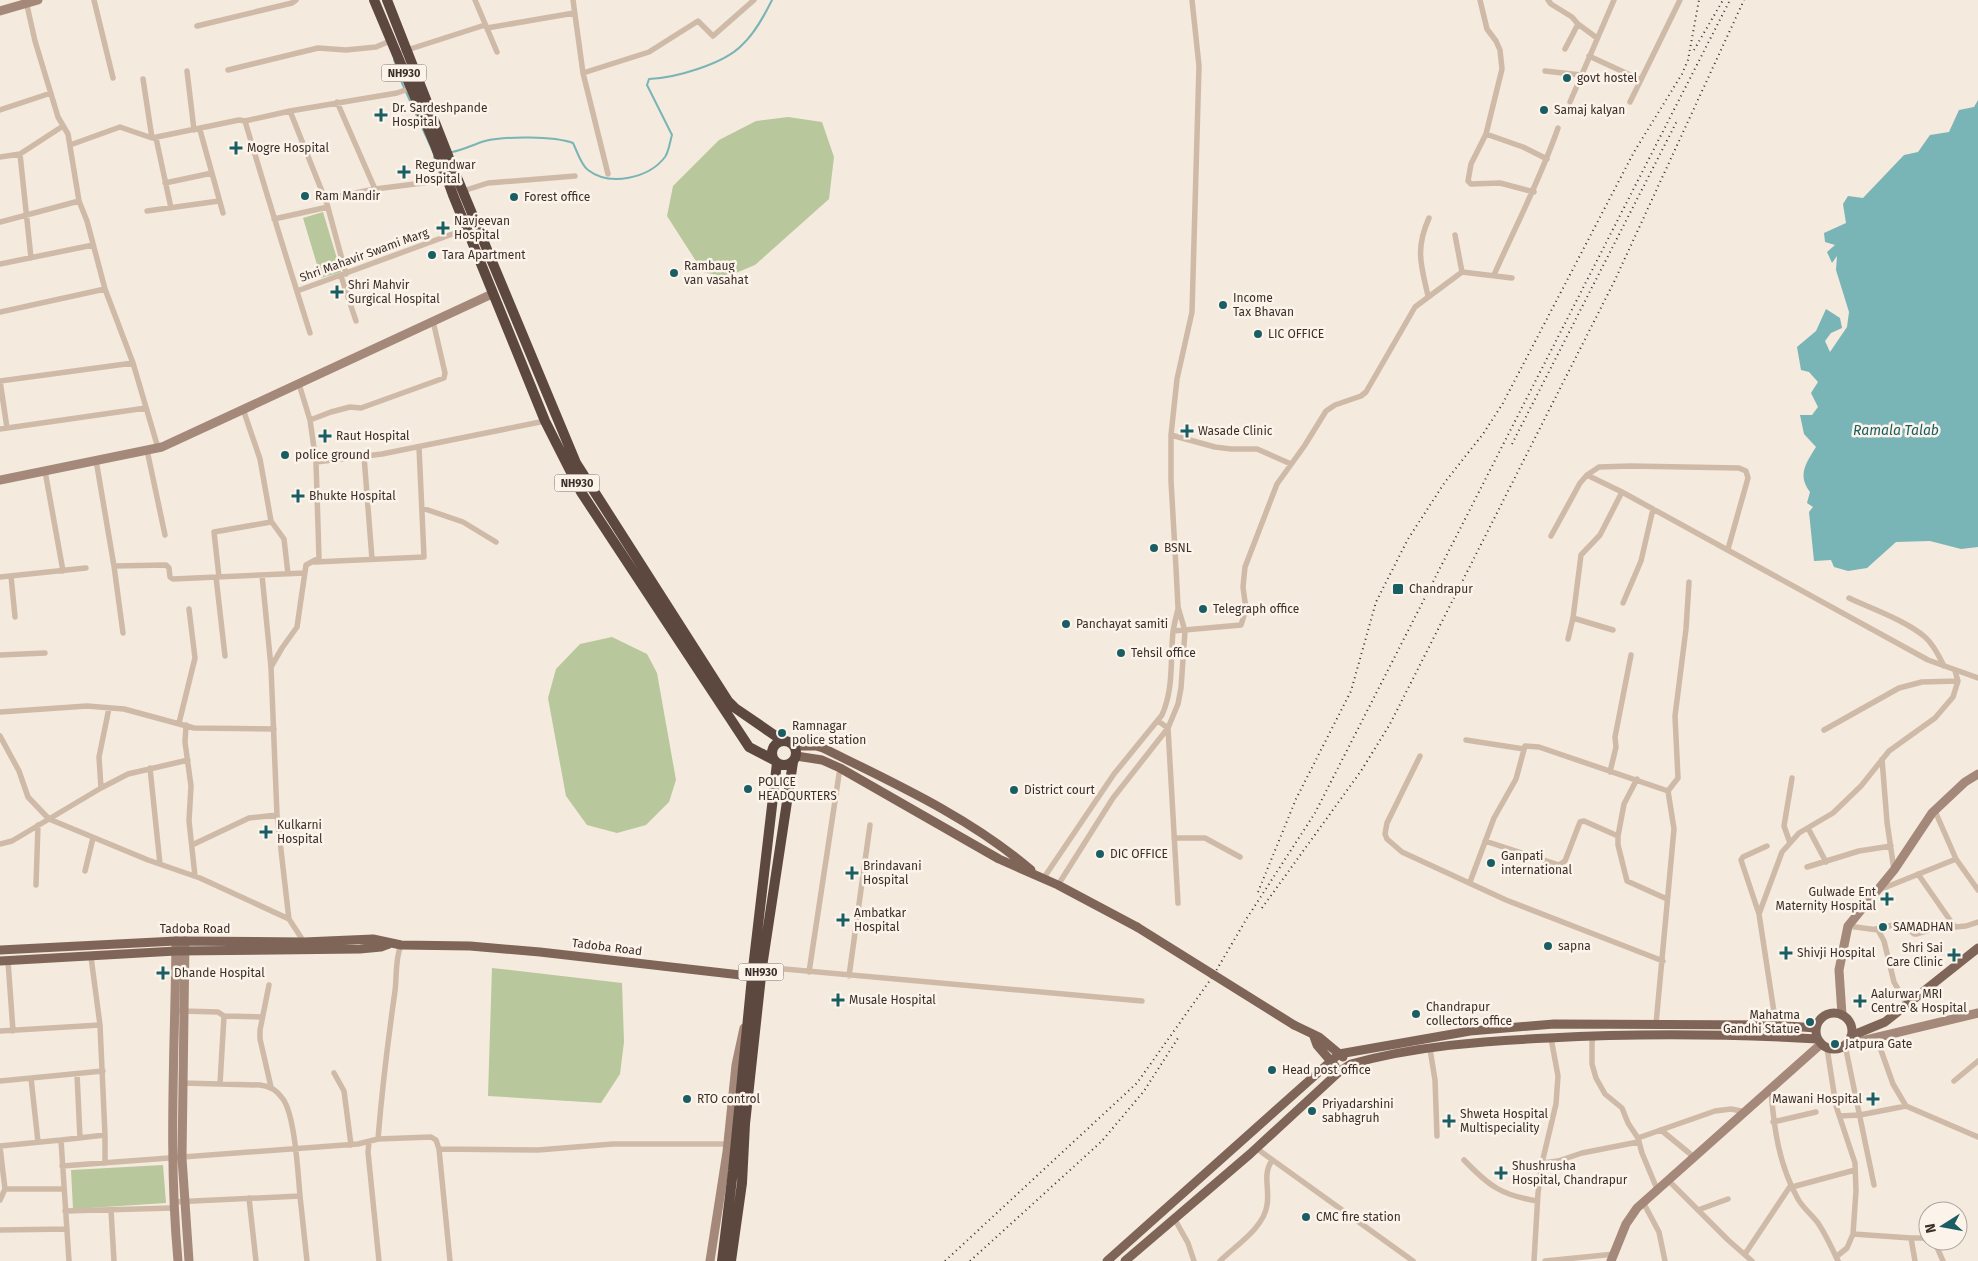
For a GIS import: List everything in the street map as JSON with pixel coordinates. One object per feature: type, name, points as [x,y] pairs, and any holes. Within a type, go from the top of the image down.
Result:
[{"type":"highway","name":"NH930","points":[[374,0],[387,42],[397,54],[409,88],[435,133]]},
{"type":"highway","name":"NH930","points":[[386,0],[407,50],[446,165],[463,191],[502,288],[583,475],[728,701],[735,708],[783,741],[789,742],[795,755],[758,974],[747,1018],[733,1171],[722,1261]]},
{"type":"highway","name":"NH930","points":[[446,165],[446,180],[492,294],[545,421],[581,492],[744,740],[753,751],[786,766],[795,755]]},
{"type":"highway","name":"NH930","points":[[732,1261],[742,1184],[745,1124],[776,762],[772,750],[777,743],[783,741]]},
{"type":"main road","points":[[795,755],[816,746],[823,748],[907,789],[1005,848],[1041,878]]},
{"type":"main road","points":[[795,755],[822,760],[840,768],[999,859],[1058,886],[1137,927],[1294,1025],[1319,1037],[1351,1064]]},
{"type":"main road","name":"Tadoba Road","points":[[4,961],[304,946],[374,940],[401,945],[470,946],[540,952],[758,974]]},
{"type":"main road","name":"Tadoba Road","points":[[0,950],[180,941],[304,946]]},
{"type":"main road","points":[[1125,1261],[1253,1151],[1340,1071],[1351,1064],[1473,1042],[1594,1035],[1757,1036],[1822,1044],[1839,1049],[1845,1045],[1851,1036],[1885,1022],[1978,948]]},
{"type":"main road","points":[[1822,1044],[1816,1028],[1821,1019],[1826,1015],[1842,1015],[1850,1024],[1851,1036]]},
{"type":"main road","points":[[1107,1261],[1340,1054],[1470,1031],[1564,1024],[1776,1025],[1816,1028]]},
{"type":"main road","points":[[1312,1034],[1317,1045],[1340,1071]]},
{"type":"main road","points":[[1239,1143],[1253,1151]]},
{"type":"street","points":[[0,11],[38,0]]},
{"type":"street","points":[[94,0],[113,78]]},
{"type":"street","points":[[197,26],[292,3],[296,0]]},
{"type":"street","points":[[476,0],[497,52]]},
{"type":"street","points":[[573,0],[583,73],[608,174]]},
{"type":"street","points":[[583,73],[649,52],[698,21],[713,36],[754,0]]},
{"type":"street","points":[[1058,886],[1113,798],[1168,728],[1178,704],[1181,688],[1185,631],[1178,607],[1171,481],[1171,435],[1177,379],[1192,312],[1199,66],[1192,0]]},
{"type":"street","points":[[1480,0],[1486,26],[1499,45],[1502,57],[1501,75],[1486,134],[1471,164],[1468,178],[1469,183],[1500,183],[1534,192]]},
{"type":"street","points":[[1548,0],[1597,38]]},
{"type":"street","points":[[1570,102],[1614,0]]},
{"type":"street","points":[[1630,102],[1680,0]]},
{"type":"street","points":[[26,2],[35,41],[58,117],[68,134],[79,201],[104,289],[133,363],[158,448]]},
{"type":"street","points":[[397,54],[486,26],[574,12]]},
{"type":"street","points":[[1565,49],[1578,24]]},
{"type":"street","points":[[228,70],[318,48],[346,50],[376,47],[387,42]]},
{"type":"street","points":[[1589,56],[1641,80]]},
{"type":"street","points":[[187,71],[197,130],[223,213]]},
{"type":"street","points":[[1545,72],[1581,75]]},
{"type":"street","points":[[143,78],[154,138],[171,208]]},
{"type":"street","points":[[70,145],[120,126],[154,138],[238,120],[245,121],[337,102],[397,93],[409,88]]},
{"type":"street","points":[[0,110],[51,94]]},
{"type":"street","points":[[337,102],[375,189]]},
{"type":"street","points":[[290,111],[328,207],[343,275],[356,322]]},
{"type":"street","points":[[245,121],[310,333]]},
{"type":"street","points":[[0,158],[20,154],[63,126]]},
{"type":"street","points":[[1494,275],[1519,218],[1534,192],[1558,128]]},
{"type":"street","points":[[1486,134],[1523,147],[1547,159]]},
{"type":"street","points":[[20,154],[31,258]]},
{"type":"street","points":[[165,183],[212,173]]},
{"type":"street","points":[[463,191],[488,183],[575,176]]},
{"type":"street","points":[[325,199],[375,189],[446,180]]},
{"type":"street","points":[[0,222],[79,201]]},
{"type":"street","points":[[147,211],[219,201]]},
{"type":"street","points":[[274,219],[328,207]]},
{"type":"street","points":[[1428,296],[1420,248],[1422,234],[1429,218]]},
{"type":"street","name":"Shri Mahavir Swami Marg","points":[[297,291],[466,228]]},
{"type":"street","points":[[1455,235],[1462,272]]},
{"type":"street","points":[[0,264],[93,245]]},
{"type":"street","points":[[1173,632],[1241,625],[1246,609],[1243,587],[1245,567],[1277,484],[1326,411],[1335,405],[1361,396],[1366,392],[1412,310],[1462,272],[1512,278]]},
{"type":"street","points":[[0,480],[158,448],[502,288]]},
{"type":"street","points":[[0,312],[104,289]]},
{"type":"street","points":[[310,420],[350,407],[362,408],[444,378],[446,373],[433,321]]},
{"type":"street","points":[[7,428],[0,381],[133,363]]},
{"type":"street","points":[[271,667],[297,627],[306,565],[319,558],[316,462],[310,420],[299,384]]},
{"type":"street","points":[[0,429],[146,408]]},
{"type":"street","points":[[243,409],[260,459],[271,522],[283,537],[288,574]]},
{"type":"street","points":[[316,462],[419,447],[545,421]]},
{"type":"street","points":[[1171,435],[1231,449],[1257,449],[1290,464]]},
{"type":"street","points":[[313,562],[424,556],[419,447]]},
{"type":"street","points":[[147,450],[165,535]]},
{"type":"street","points":[[364,456],[372,559]]},
{"type":"street","points":[[96,460],[123,633]]},
{"type":"street","points":[[1551,536],[1580,483],[1587,475],[1599,467],[1742,468],[1746,471],[1748,478],[1728,550]]},
{"type":"street","points":[[45,471],[63,571]]},
{"type":"street","points":[[1587,475],[1622,492],[1928,660],[1978,678]]},
{"type":"street","points":[[1568,639],[1573,618],[1580,558],[1600,535],[1622,492]]},
{"type":"street","points":[[422,508],[463,522],[496,542]]},
{"type":"street","points":[[1623,604],[1641,561],[1653,509]]},
{"type":"street","points":[[224,656],[214,532],[271,522]]},
{"type":"street","points":[[114,566],[166,565],[169,568],[172,579],[305,573]]},
{"type":"street","points":[[0,577],[86,568]]},
{"type":"street","points":[[262,575],[271,667],[277,814],[289,919],[304,946]]},
{"type":"street","points":[[10,576],[15,616]]},
{"type":"street","points":[[1656,1024],[1674,829],[1668,791],[1678,778],[1675,716],[1686,629],[1689,582]]},
{"type":"street","points":[[1849,598],[1908,626],[1925,637],[1944,666]]},
{"type":"street","points":[[1041,878],[1114,774],[1158,721],[1167,704],[1171,683],[1173,632],[1178,607]]},
{"type":"street","points":[[179,723],[195,658],[189,609]]},
{"type":"street","points":[[1573,618],[1613,630]]},
{"type":"street","points":[[0,655],[44,654]]},
{"type":"street","points":[[1610,772],[1616,747],[1616,737],[1630,655]]},
{"type":"street","points":[[1759,914],[1782,852],[1798,833],[1833,813],[1861,786],[1889,751],[1935,718],[1953,697],[1958,681],[1955,671]]},
{"type":"street","points":[[1824,730],[1899,688],[1922,682],[1958,681]]},
{"type":"street","points":[[0,712],[55,708],[110,708],[124,709],[194,728],[274,729]]},
{"type":"street","points":[[101,788],[99,757],[110,708]]},
{"type":"street","points":[[1158,721],[1168,728]]},
{"type":"street","points":[[186,725],[185,742],[191,786],[189,818],[195,876]]},
{"type":"street","points":[[1168,728],[1178,903]]},
{"type":"street","points":[[0,736],[19,771],[28,797],[49,819],[93,838],[195,876],[289,919]]},
{"type":"street","points":[[1466,740],[1524,749]]},
{"type":"street","points":[[1470,882],[1494,818],[1516,779],[1525,746],[1539,747],[1668,791]]},
{"type":"street","points":[[1420,756],[1387,823],[1385,834],[1387,839],[1402,852],[1506,900],[1663,961]]},
{"type":"street","points":[[1882,759],[1887,822],[1894,870]]},
{"type":"street","points":[[0,844],[12,841],[128,774],[188,760]]},
{"type":"street","points":[[150,768],[160,864]]},
{"type":"street","points":[[810,972],[840,768]]},
{"type":"street","points":[[1842,1015],[1839,970],[1848,926],[1894,870],[1935,811],[1965,782],[1978,774]]},
{"type":"street","points":[[1790,843],[1785,831],[1784,821],[1792,778]]},
{"type":"street","points":[[1637,779],[1624,804],[1618,836],[1618,845],[1627,881],[1668,899]]},
{"type":"street","points":[[1935,811],[1956,858],[1978,890]]},
{"type":"street","points":[[192,845],[249,818],[277,814]]},
{"type":"street","points":[[1485,841],[1559,865],[1565,862],[1580,822],[1584,821],[1618,836]]},
{"type":"street","points":[[36,885],[38,825]]},
{"type":"street","points":[[850,976],[870,825]]},
{"type":"street","points":[[1808,828],[1826,862]]},
{"type":"street","points":[[84,871],[93,838]]},
{"type":"street","points":[[1174,838],[1205,838],[1240,858]]},
{"type":"street","points":[[1767,846],[1741,860],[1759,914],[1776,1025]]},
{"type":"street","points":[[1807,867],[1859,851],[1891,846]]},
{"type":"street","points":[[1877,891],[1956,858]]},
{"type":"street","points":[[1918,874],[1955,927],[1978,922]]},
{"type":"street","points":[[1848,926],[1876,929],[1902,923],[1914,934],[1921,934],[1952,923]]},
{"type":"street","points":[[1876,929],[1884,941],[1894,982],[1907,1004]]},
{"type":"street","points":[[180,941],[182,1158],[188,1261]]},
{"type":"street","points":[[378,1139],[390,1017],[396,988],[398,953],[401,945]]},
{"type":"street","points":[[91,957],[100,1025],[103,1071],[104,1163]]},
{"type":"street","points":[[4,961],[13,1031]]},
{"type":"street","points":[[758,974],[810,972],[1142,1001]]},
{"type":"street","points":[[269,986],[262,1017],[260,1039],[271,1087]]},
{"type":"street","points":[[180,1011],[218,1012],[224,1016],[262,1017]]},
{"type":"street","points":[[178,1261],[173,1205],[172,1082],[180,1011]]},
{"type":"street","points":[[1874,1185],[1845,1045],[1877,1039],[1978,1013]]},
{"type":"street","points":[[220,1084],[224,1016]]},
{"type":"street","points":[[710,1261],[728,1144],[739,1044],[747,1018]]},
{"type":"street","points":[[0,1031],[100,1025]]},
{"type":"street","points":[[1594,1035],[1592,1042],[1592,1064],[1596,1078],[1605,1094],[1622,1108],[1638,1140],[1657,1189]]},
{"type":"street","points":[[1534,1261],[1542,1163],[1556,1104],[1558,1076],[1551,1038]]},
{"type":"street","points":[[1877,1039],[1893,1084],[1906,1106]]},
{"type":"street","points":[[1544,1261],[1613,1257],[1626,1224],[1643,1202],[1822,1044],[1840,1116],[1855,1163],[1856,1191],[1853,1234],[1848,1248],[1837,1259],[1817,1222],[1799,1201],[1778,1152],[1773,1122],[1771,1091]]},
{"type":"street","points":[[1430,1049],[1435,1080],[1437,1136]]},
{"type":"street","points":[[1954,1082],[1978,1061]]},
{"type":"street","points":[[0,1081],[103,1071]]},
{"type":"street","points":[[334,1073],[344,1091],[351,1145]]},
{"type":"street","points":[[77,1074],[80,1138]]},
{"type":"street","points":[[32,1078],[38,1142]]},
{"type":"street","points":[[172,1082],[182,1084],[260,1085],[271,1087],[277,1091],[286,1104],[295,1148],[307,1261]]},
{"type":"street","points":[[1840,1116],[1906,1106],[1978,1137]]},
{"type":"street","points":[[1542,1163],[1558,1161],[1582,1153],[1638,1140],[1715,1111],[1731,1110],[1746,1112]]},
{"type":"street","points":[[1773,1122],[1816,1112]]},
{"type":"street","points":[[1661,1130],[1694,1157]]},
{"type":"street","points":[[0,1200],[4,1189],[0,1146],[105,1135]]},
{"type":"street","points":[[62,1166],[351,1145],[378,1139],[431,1136],[436,1140],[439,1148],[450,1261]]},
{"type":"street","points":[[61,1140],[69,1261]]},
{"type":"street","points":[[369,1142],[368,1152],[379,1261]]},
{"type":"street","points":[[439,1148],[538,1150],[613,1144],[728,1144]]},
{"type":"street","points":[[1253,1151],[1272,1160],[1413,1261]]},
{"type":"street","points":[[1220,1261],[1262,1218],[1267,1207],[1266,1170],[1272,1160]]},
{"type":"street","points":[[1464,1160],[1480,1177],[1503,1193],[1538,1201]]},
{"type":"street","points":[[1745,1254],[1792,1186],[1855,1170]]},
{"type":"street","points":[[1668,1180],[1728,1240],[1752,1261]]},
{"type":"street","points":[[4,1189],[64,1189]]},
{"type":"street","points":[[65,1211],[111,1210],[173,1205],[185,1201],[300,1196]]},
{"type":"street","points":[[249,1198],[256,1261]]},
{"type":"street","points":[[1698,1210],[1728,1200]]},
{"type":"street","points":[[1643,1202],[1659,1232],[1665,1261]]},
{"type":"street","points":[[111,1210],[114,1261]]},
{"type":"street","points":[[1174,1218],[1188,1243],[1194,1261]]},
{"type":"street","points":[[0,1230],[67,1229]]},
{"type":"street","points":[[1853,1234],[1918,1238]]},
{"type":"street","points":[[1911,1238],[1915,1261]]},
{"type":"green space","points":[[788,117],[822,122],[834,157],[829,199],[755,265],[726,277],[703,272],[667,216],[673,186],[719,140],[756,121]]},
{"type":"green space","points":[[323,212],[341,272],[321,278],[303,218]]},
{"type":"green space","points":[[612,637],[647,654],[657,673],[676,780],[669,802],[646,825],[617,833],[587,825],[566,796],[548,698],[556,669],[580,644]]},
{"type":"green space","points":[[492,968],[622,983],[624,1042],[620,1074],[601,1103],[488,1096]]},
{"type":"green space","points":[[163,1165],[166,1203],[73,1209],[71,1170]]},
{"type":"water","name":"Ramala Talab","points":[[1978,100],[1978,547],[1961,549],[1930,541],[1896,542],[1867,568],[1848,571],[1834,567],[1831,560],[1814,561],[1809,512],[1813,507],[1807,503],[1810,492],[1804,480],[1804,469],[1816,447],[1804,434],[1800,415],[1812,415],[1818,407],[1811,393],[1818,382],[1809,372],[1801,370],[1797,347],[1816,331],[1826,309],[1840,318],[1842,328],[1831,333],[1825,341],[1830,352],[1847,327],[1849,312],[1836,270],[1837,256],[1832,263],[1827,252],[1835,245],[1825,242],[1824,233],[1846,223],[1843,204],[1848,196],[1863,198],[1904,155],[1918,152],[1930,135],[1949,132],[1959,110],[1974,107]]},
{"type":"waterway","points":[[452,152],[494,139],[529,137],[554,139],[573,143],[583,165],[597,175],[618,179],[639,175],[658,164],[665,157],[672,135],[647,85],[649,79],[672,76],[699,69],[734,52],[755,30],[772,0]]},
{"type":"waterway","points":[[394,60],[402,83],[435,156]]},
{"type":"waterway","points":[[434,157],[440,174]]},
{"type":"railway","points":[[1258,892],[1296,799],[1351,691],[1376,602],[1408,539],[1445,482],[1483,434],[1503,403],[1634,152],[1682,74],[1688,60],[1699,0]]},
{"type":"railway","points":[[1694,50],[1723,0]]},
{"type":"railway","points":[[945,1261],[1137,1083],[1213,976],[1247,918],[1315,813],[1730,0]]},
{"type":"railway","points":[[1262,908],[1361,771],[1390,724],[1614,282],[1744,0]]},
{"type":"railway","points":[[1512,444],[1678,119]]},
{"type":"railway","points":[[970,1261],[1102,1141],[1144,1091],[1178,1038]]},
{"type":"place","name":"govt hostel","points":[[1567,78]]},
{"type":"place","name":"Samaj kalyan","points":[[1544,110]]},
{"type":"place","name":"Dr. Sardeshpande Hospital","points":[[381,115]]},
{"type":"place","name":"Mogre Hospital","points":[[236,148]]},
{"type":"place","name":"Regundwar Hospital","points":[[404,172]]},
{"type":"place","name":"Ram Mandir","points":[[305,196]]},
{"type":"place","name":"Forest office","points":[[514,197]]},
{"type":"place","name":"Navjeevan Hospital","points":[[443,228]]},
{"type":"place","name":"Tara Apartment","points":[[432,255]]},
{"type":"place","name":"Rambaug van vasahat","points":[[674,273]]},
{"type":"place","name":"Shri Mahvir Surgical Hospital","points":[[337,292]]},
{"type":"place","name":"Income Tax Bhavan","points":[[1223,305]]},
{"type":"place","name":"LIC OFFICE","points":[[1258,334]]},
{"type":"place","name":"Wasade Clinic","points":[[1187,431]]},
{"type":"place","name":"Raut Hospital","points":[[325,436]]},
{"type":"place","name":"police ground","points":[[285,455]]},
{"type":"place","name":"Bhukte Hospital","points":[[298,496]]},
{"type":"place","name":"BSNL","points":[[1154,548]]},
{"type":"place","name":"Chandrapur","points":[[1398,589]]},
{"type":"place","name":"Telegraph office","points":[[1203,609]]},
{"type":"place","name":"Panchayat samiti","points":[[1066,624]]},
{"type":"place","name":"Tehsil office","points":[[1121,653]]},
{"type":"place","name":"Ramnagar police station","points":[[782,733]]},
{"type":"place","name":"POLICE HEADQURTERS","points":[[748,789]]},
{"type":"place","name":"District court","points":[[1014,790]]},
{"type":"place","name":"Kulkarni Hospital","points":[[266,832]]},
{"type":"place","name":"DIC OFFICE","points":[[1100,854]]},
{"type":"place","name":"Ganpati international","points":[[1491,863]]},
{"type":"place","name":"Brindavani Hospital","points":[[852,873]]},
{"type":"place","name":"Gulwade Ent Maternity Hospital","points":[[1887,899]]},
{"type":"place","name":"Ambatkar Hospital","points":[[843,920]]},
{"type":"place","name":"SAMADHAN","points":[[1883,927]]},
{"type":"place","name":"sapna","points":[[1548,946]]},
{"type":"place","name":"Shivji Hospital","points":[[1786,953]]},
{"type":"place","name":"Shri Sai Care Clinic","points":[[1954,955]]},
{"type":"place","name":"Dhande Hospital","points":[[163,973]]},
{"type":"place","name":"Musale Hospital","points":[[838,1000]]},
{"type":"place","name":"Aalurwar MRI Centre & Hospital","points":[[1860,1001]]},
{"type":"place","name":"Chandrapur collectors office","points":[[1416,1014]]},
{"type":"place","name":"Mahatma Gandhi Statue","points":[[1810,1022]]},
{"type":"place","name":"Jatpura Gate","points":[[1835,1044]]},
{"type":"place","name":"Head post office","points":[[1272,1070]]},
{"type":"place","name":"RTO control","points":[[687,1099]]},
{"type":"place","name":"Mawani Hospital","points":[[1873,1099]]},
{"type":"place","name":"Priyadarshini sabhagruh","points":[[1312,1111]]},
{"type":"place","name":"Shweta Hospital Multispeciality","points":[[1449,1121]]},
{"type":"place","name":"Shushrusha Hospital, Chandrapur","points":[[1501,1173]]},
{"type":"place","name":"CMC fire station","points":[[1306,1217]]}]
